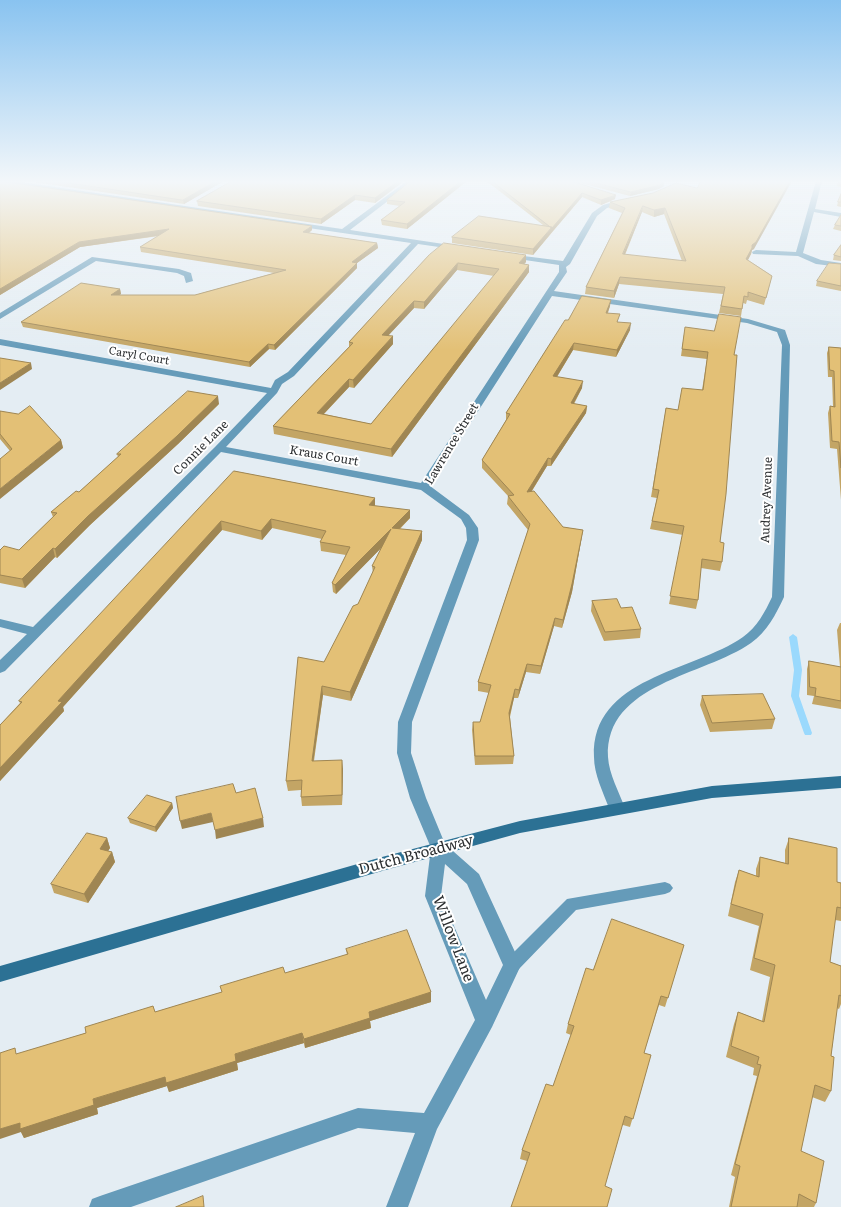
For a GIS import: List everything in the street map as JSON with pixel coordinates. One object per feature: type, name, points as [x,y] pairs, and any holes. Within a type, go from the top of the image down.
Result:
[{"type":"main road","name":"Dutch Broadway","points":[[0,974],[439,848],[541,823],[712,792],[841,782]]},
{"type":"street","points":[[385,237],[463,249]]},
{"type":"street","name":"Lawrence Street","points":[[439,848],[410,774],[404,753],[403,732],[405,722],[474,540],[472,528],[465,517],[424,487],[444,452],[550,293],[583,237]]},
{"type":"street","points":[[799,254],[804,237]]},
{"type":"street","name":"Connie Lane","points":[[0,668],[219,449],[274,391],[278,382],[291,374],[416,242]]},
{"type":"street","points":[[756,252],[799,254],[819,262],[841,265]]},
{"type":"street","points":[[500,254],[566,264]]},
{"type":"street","points":[[0,318],[95,259],[179,271],[188,275],[189,281]]},
{"type":"street","name":"Audrey Avenue","points":[[550,293],[748,321],[781,330],[786,345],[778,598],[768,619],[747,640],[715,657],[644,687],[626,697],[614,710],[606,724],[600,755],[603,772],[617,808]]},
{"type":"street","name":"Caryl Court","points":[[0,342],[274,391]]},
{"type":"street","name":"Kraus Court","points":[[219,449],[424,487]]},
{"type":"street","points":[[0,623],[36,632]]},
{"type":"street","points":[[397,1207],[430,1124],[485,1022],[512,965],[474,879],[439,848]]},
{"type":"street","name":"Willow Lane","points":[[439,848],[433,896],[485,1022]]},
{"type":"street","points":[[100,1207],[358,1118],[430,1124]]},
{"type":"lane","points":[[512,965],[572,904],[666,888]]},
{"type":"building","points":[[0,237],[111,237],[79,242],[0,289]]},
{"type":"building","points":[[156,237],[339,237],[377,243],[352,262],[357,263],[274,345],[268,344],[249,362],[21,322],[81,283],[120,289],[111,295],[195,295],[286,270],[140,247]]},
{"type":"building","points":[[454,237],[543,237],[533,249]]},
{"type":"building","points":[[611,237],[630,237],[623,254],[686,261],[677,237],[759,237],[752,245],[746,259],[772,276],[766,298],[748,292],[748,297],[744,296],[742,309],[721,306],[725,287],[620,277],[614,291],[586,287]]},
{"type":"building","points":[[444,243],[526,255],[519,263],[529,265],[391,449],[273,426],[353,343],[349,342],[429,255]],"holes":[[[458,263],[499,269],[371,424],[317,413],[349,379],[353,380],[393,336],[382,335],[414,301],[424,302]]]},
{"type":"building","points":[[841,245],[841,257],[834,255]]},
{"type":"building","points":[[829,263],[841,264],[841,286],[817,281]]},
{"type":"building","points":[[582,296],[611,300],[606,313],[620,314],[617,322],[631,323],[617,350],[574,343],[553,376],[583,381],[571,403],[587,406],[551,459],[548,458],[527,492],[534,491],[563,527],[583,530],[572,584],[563,620],[555,618],[541,666],[527,664],[519,690],[515,689],[509,713],[514,756],[475,756],[473,722],[480,722],[491,685],[478,682],[530,524],[508,496],[514,495],[482,460],[510,414],[506,413]]},
{"type":"building","points":[[719,314],[741,317],[734,355],[737,355],[726,494],[720,542],[724,543],[722,562],[702,559],[698,600],[670,596],[684,526],[652,521],[659,490],[653,489],[666,408],[678,410],[682,388],[703,390],[708,352],[682,349],[685,327],[714,331]]},
{"type":"building","points":[[829,347],[841,348],[841,468],[839,442],[832,441],[830,406],[835,407],[834,371],[830,370]]},
{"type":"building","points":[[0,358],[31,363],[0,383]]},
{"type":"building","points":[[188,391],[218,396],[55,549],[53,548],[22,579],[0,575],[0,550],[4,546],[19,550],[57,513],[51,512],[76,491],[79,492],[121,454],[117,454]]},
{"type":"building","points":[[30,406],[61,440],[0,489],[0,459],[12,449],[0,434],[0,411],[18,414]]},
{"type":"building","points":[[234,471],[375,498],[369,505],[410,510],[392,528],[422,531],[350,692],[322,686],[312,761],[342,760],[342,795],[301,797],[302,780],[286,781],[298,657],[324,662],[353,606],[358,604],[375,567],[372,566],[391,529],[335,585],[332,583],[350,547],[320,542],[326,531],[271,519],[261,531],[221,521],[58,701],[62,702],[0,768],[0,725],[22,702],[19,701]]},
{"type":"building","points":[[617,599],[621,608],[632,607],[641,629],[605,632],[592,601]]},
{"type":"building","points":[[809,661],[841,667],[841,701],[815,696],[816,688],[810,687]]},
{"type":"building","points":[[763,694],[775,719],[712,723],[702,696]]},
{"type":"building","points":[[233,784],[236,793],[255,788],[263,818],[215,830],[211,813],[180,821],[176,797]]},
{"type":"building","points":[[147,795],[172,803],[155,827],[128,818]]},
{"type":"building","points":[[87,833],[107,838],[100,849],[112,852],[84,894],[51,884]]},
{"type":"building","points":[[789,838],[837,848],[837,882],[841,883],[841,908],[837,907],[830,962],[841,966],[841,996],[839,995],[831,1056],[834,1057],[831,1091],[815,1085],[801,1151],[824,1161],[816,1203],[799,1194],[797,1207],[731,1207],[740,1166],[735,1164],[761,1065],[757,1064],[759,1057],[731,1046],[738,1012],[764,1022],[775,965],[754,958],[763,914],[731,904],[739,870],[759,877],[760,857],[788,864]]},
{"type":"building","points":[[612,919],[684,945],[668,998],[661,996],[644,1053],[651,1055],[633,1119],[625,1116],[605,1186],[612,1189],[607,1207],[511,1207],[530,1153],[522,1150],[546,1084],[553,1086],[574,1026],[568,1024],[586,968],[593,970]]},
{"type":"building","points":[[407,930],[431,992],[369,1012],[370,1018],[304,1039],[302,1033],[235,1054],[236,1061],[166,1083],[165,1077],[93,1099],[94,1105],[20,1129],[20,1123],[0,1129],[0,1053],[15,1048],[16,1054],[86,1033],[85,1027],[153,1006],[155,1012],[222,992],[220,986],[283,967],[285,973],[348,954],[346,949]]},
{"type":"building","points":[[203,1196],[204,1207],[176,1207]]},
{"type":"waterway","points":[[793,637],[798,670],[795,696],[808,733]]}]
